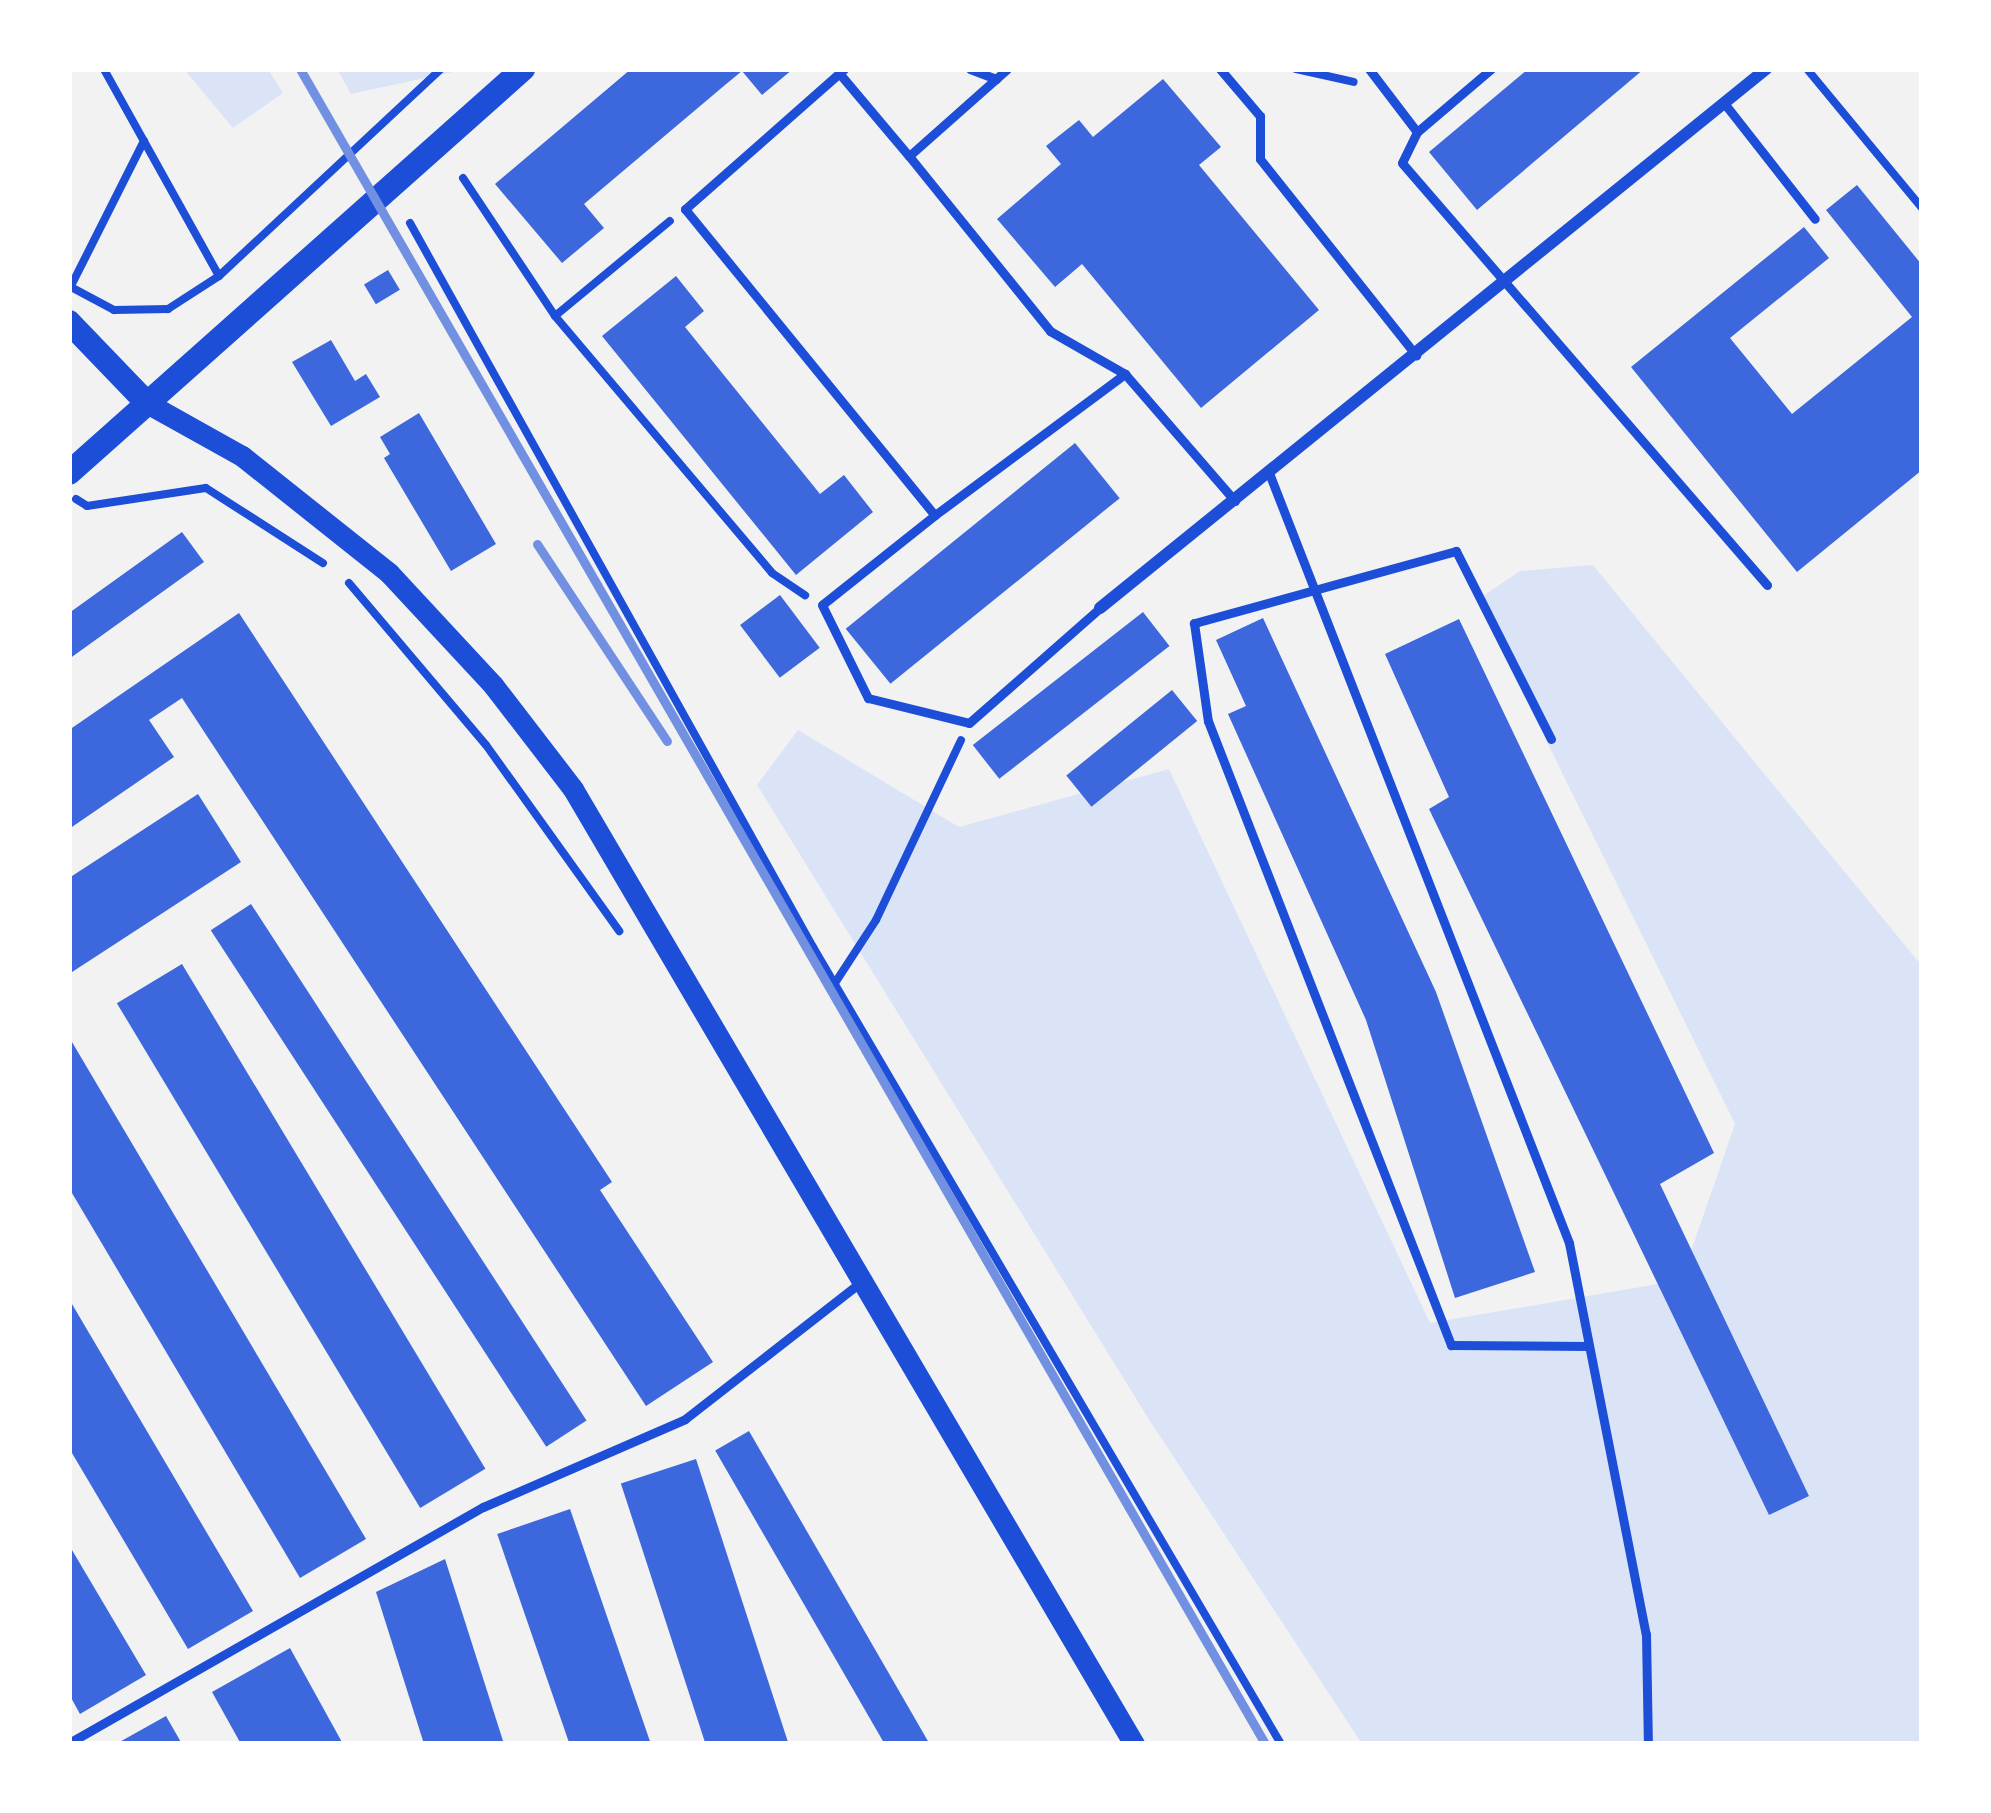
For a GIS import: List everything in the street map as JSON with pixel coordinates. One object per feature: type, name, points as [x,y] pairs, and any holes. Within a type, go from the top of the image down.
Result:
[{"type":"main road","points":[[69,473],[524,69]]},
{"type":"main road","points":[[69,322],[147,403]]},
{"type":"street","points":[[1100,608],[1766,69]]},
{"type":"street","points":[[147,403],[321,512],[494,685],[574,789],[1134,1744]]},
{"type":"lane","points":[[970,69],[996,79]]},
{"type":"lane","points":[[909,156],[1006,69]]},
{"type":"lane","points":[[1220,69],[1261,116],[1260,160],[1416,355]]},
{"type":"lane","points":[[1370,69],[1417,132]]},
{"type":"lane","points":[[1491,69],[1417,132],[1402,164],[1509,278],[1767,585]]},
{"type":"lane","points":[[935,515],[685,209],[842,71],[1049,332],[1125,374],[1235,501]]},
{"type":"lane","points":[[1724,103],[1814,218]]},
{"type":"lane","points":[[1100,608],[969,723],[868,698],[822,605],[1125,374]]},
{"type":"lane","points":[[1269,473],[1569,1243],[1646,1634],[1648,1744]]},
{"type":"lane","points":[[1551,739],[1456,551],[1194,623],[1208,721],[1451,1346],[1589,1346]]},
{"type":"lane","points":[[69,1743],[483,1507],[685,1418],[862,1281]]},
{"type":"path","points":[[104,69],[219,276]]},
{"type":"path","points":[[144,141],[71,284],[114,310],[168,309],[219,276],[441,69]]},
{"type":"path","points":[[1807,69],[1922,208]]},
{"type":"path","points":[[463,178],[554,316],[772,573],[822,605]]},
{"type":"path","points":[[554,316],[685,209]]},
{"type":"path","points":[[410,223],[835,983],[1281,1744]]},
{"type":"path","points":[[86,506],[206,488],[329,566]]},
{"type":"path","points":[[346,578],[486,745],[625,939]]},
{"type":"path","points":[[835,983],[876,920],[969,723]]},
{"type":"shaded area","points":[[184,69],[268,69],[283,93],[233,128]]},
{"type":"shaded area","points":[[337,69],[467,69],[351,94]]},
{"type":"shaded area","points":[[1593,565],[1922,966],[1922,1744],[1362,1744],[1148,1418],[757,785],[798,730],[959,827],[1169,769],[1430,1323],[1681,1280],[1735,1124],[1477,600],[1520,571]]},
{"type":"building","points":[[631,69],[793,69],[762,95],[742,71],[725,85],[584,204],[604,228],[562,263],[495,184]]},
{"type":"building","points":[[1528,69],[1644,69],[1477,210],[1429,152]]},
{"type":"building","points":[[1163,79],[1221,147],[1199,165],[1319,310],[1201,408],[1082,264],[1055,287],[997,219],[1061,164],[1046,146],[1079,120],[1093,137]]},
{"type":"building","points":[[1857,185],[1922,265],[1922,470],[1797,572],[1631,367],[1804,227],[1829,258],[1730,338],[1792,414],[1912,317],[1826,210]]},
{"type":"building","points":[[388,270],[400,290],[376,304],[364,284]]},
{"type":"building","points":[[676,276],[704,311],[685,327],[820,494],[844,475],[873,512],[796,575],[602,336]]},
{"type":"building","points":[[331,340],[355,381],[366,374],[380,397],[331,426],[292,362]]},
{"type":"building","points":[[419,413],[496,544],[451,571],[384,458],[390,454],[380,437]]},
{"type":"building","points":[[1075,443],[1120,498],[890,684],[846,629]]},
{"type":"building","points":[[182,532],[204,562],[69,659],[69,613]]},
{"type":"building","points":[[780,595],[820,648],[780,678],[740,625]]},
{"type":"building","points":[[1143,612],[1169,646],[999,779],[973,745]]},
{"type":"building","points":[[239,613],[612,1182],[600,1190],[713,1362],[646,1406],[182,698],[149,720],[174,757],[69,829],[69,730]]},
{"type":"building","points":[[1263,618],[1436,992],[1535,1272],[1455,1298],[1366,1020],[1228,714],[1246,706],[1216,640]]},
{"type":"building","points":[[1459,619],[1714,1153],[1660,1184],[1809,1496],[1769,1515],[1429,809],[1449,797],[1385,654]]},
{"type":"building","points":[[1172,690],[1197,721],[1091,807],[1066,776]]},
{"type":"building","points":[[198,794],[241,862],[69,974],[69,878]]},
{"type":"building","points":[[251,904],[586,1421],[546,1447],[211,930]]},
{"type":"building","points":[[182,964],[485,1469],[420,1508],[117,1003]]},
{"type":"building","points":[[69,1037],[366,1539],[300,1578],[69,1188]]},
{"type":"building","points":[[69,1299],[253,1611],[188,1649],[69,1448]]},
{"type":"building","points":[[749,1431],[930,1744],[885,1744],[715,1450]]},
{"type":"building","points":[[696,1459],[789,1744],[706,1744],[621,1483]]},
{"type":"building","points":[[570,1509],[651,1743],[569,1744],[497,1534]]},
{"type":"building","points":[[69,1545],[146,1675],[80,1714],[69,1694]]},
{"type":"building","points":[[445,1559],[504,1744],[424,1744],[376,1592]]},
{"type":"building","points":[[290,1648],[343,1744],[241,1744],[212,1692]]},
{"type":"building","points":[[166,1716],[182,1744],[116,1744]]},
{"type":"railway","points":[[300,69],[1265,1744]]},
{"type":"railway","points":[[537,544],[667,741]]}]
